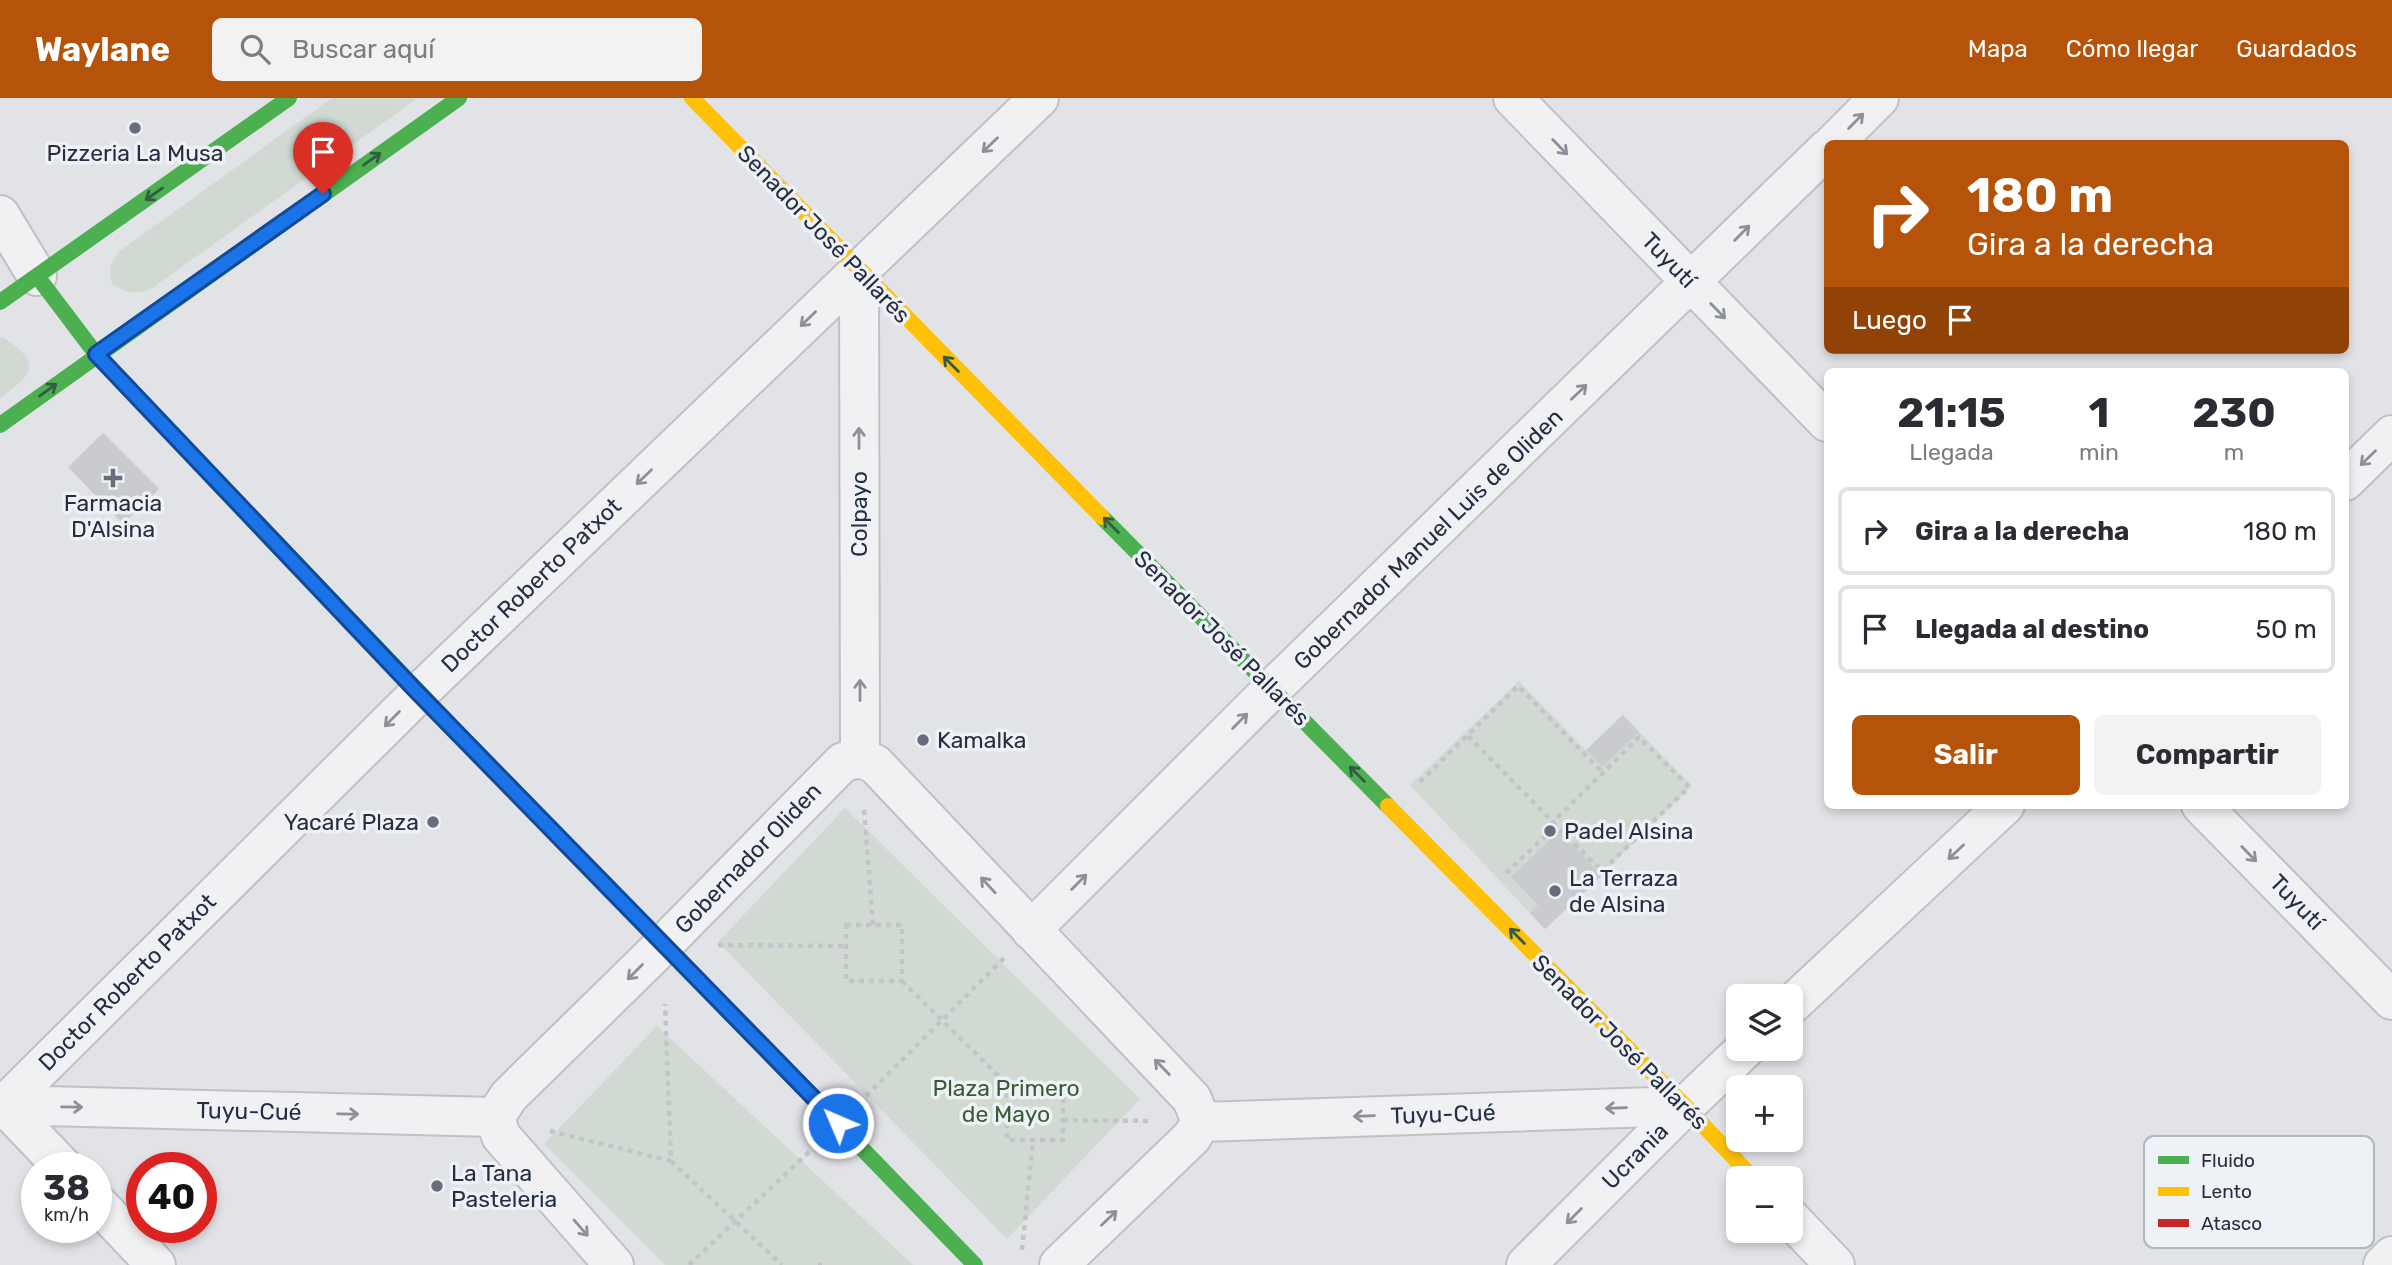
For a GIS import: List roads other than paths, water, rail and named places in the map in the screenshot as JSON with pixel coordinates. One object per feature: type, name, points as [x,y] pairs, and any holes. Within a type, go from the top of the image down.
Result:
[{"type":"street","points":[[0,302],[289,98]]},
{"type":"street","points":[[0,425],[96,354],[459,98]]},
{"type":"street","name":"Senador José Pallarés","points":[[692,98],[859,271],[1685,1105],[1742,1166]]},
{"type":"street","name":"Doctor Roberto Patxot","points":[[1,1105],[418,693],[1040,98]]},
{"type":"street","name":"Tuyutí","points":[[1513,98],[1824,419]]},
{"type":"street","points":[[1837,140],[1879,98]]},
{"type":"street","name":"Gobernador Manuel Luis de Oliden","points":[[1031,930],[1272,689],[1824,152]]},
{"type":"street","points":[[0,215],[37,276],[96,354],[418,693],[975,1265]]},
{"type":"street","name":"Colpayo","points":[[859,271],[860,758]]},
{"type":"street","points":[[2349,477],[2392,435]]},
{"type":"street","points":[[860,758],[875,764],[1192,1099],[1201,1122],[1192,1137],[1059,1265]]},
{"type":"street","name":"Gobernador Oliden","points":[[495,1117],[509,1096],[663,945],[843,762],[860,758]]},
{"type":"street","points":[[1803,994],[2001,809]]},
{"type":"street","name":"Tuyutí","points":[[2205,809],[2392,1000]]},
{"type":"street","name":"Ucrania","points":[[1526,1265],[1732,1061]]},
{"type":"street","points":[[1,1105],[48,1152]]},
{"type":"street","name":"Tuyu-Cué","points":[[1,1105],[495,1117]]},
{"type":"street","name":"Tuyu-Cué","points":[[1201,1122],[1685,1105]]},
{"type":"street","points":[[495,1117],[501,1136],[614,1265]]},
{"type":"street","points":[[112,1219],[156,1265]]},
{"type":"street","points":[[1803,1232],[1835,1265]]},
{"type":"street","points":[[2383,1265],[2392,1256]]},
{"type":"place","name":"Pizzeria La Musa","points":[[135,128]]},
{"type":"place","name":"Farmacia D'Alsina","points":[[113,478]]},
{"type":"place","name":"Kamalka","points":[[923,740]]},
{"type":"place","name":"Yacaré Plaza","points":[[433,822]]},
{"type":"place","name":"Padel Alsina","points":[[1550,831]]},
{"type":"place","name":"La Terraza de Alsina","points":[[1555,891]]},
{"type":"place","name":"La Tana Pasteleria","points":[[437,1186]]},
{"type":"park label","name":"Plaza Primero de Mayo","points":[[1006,1101]]}]
